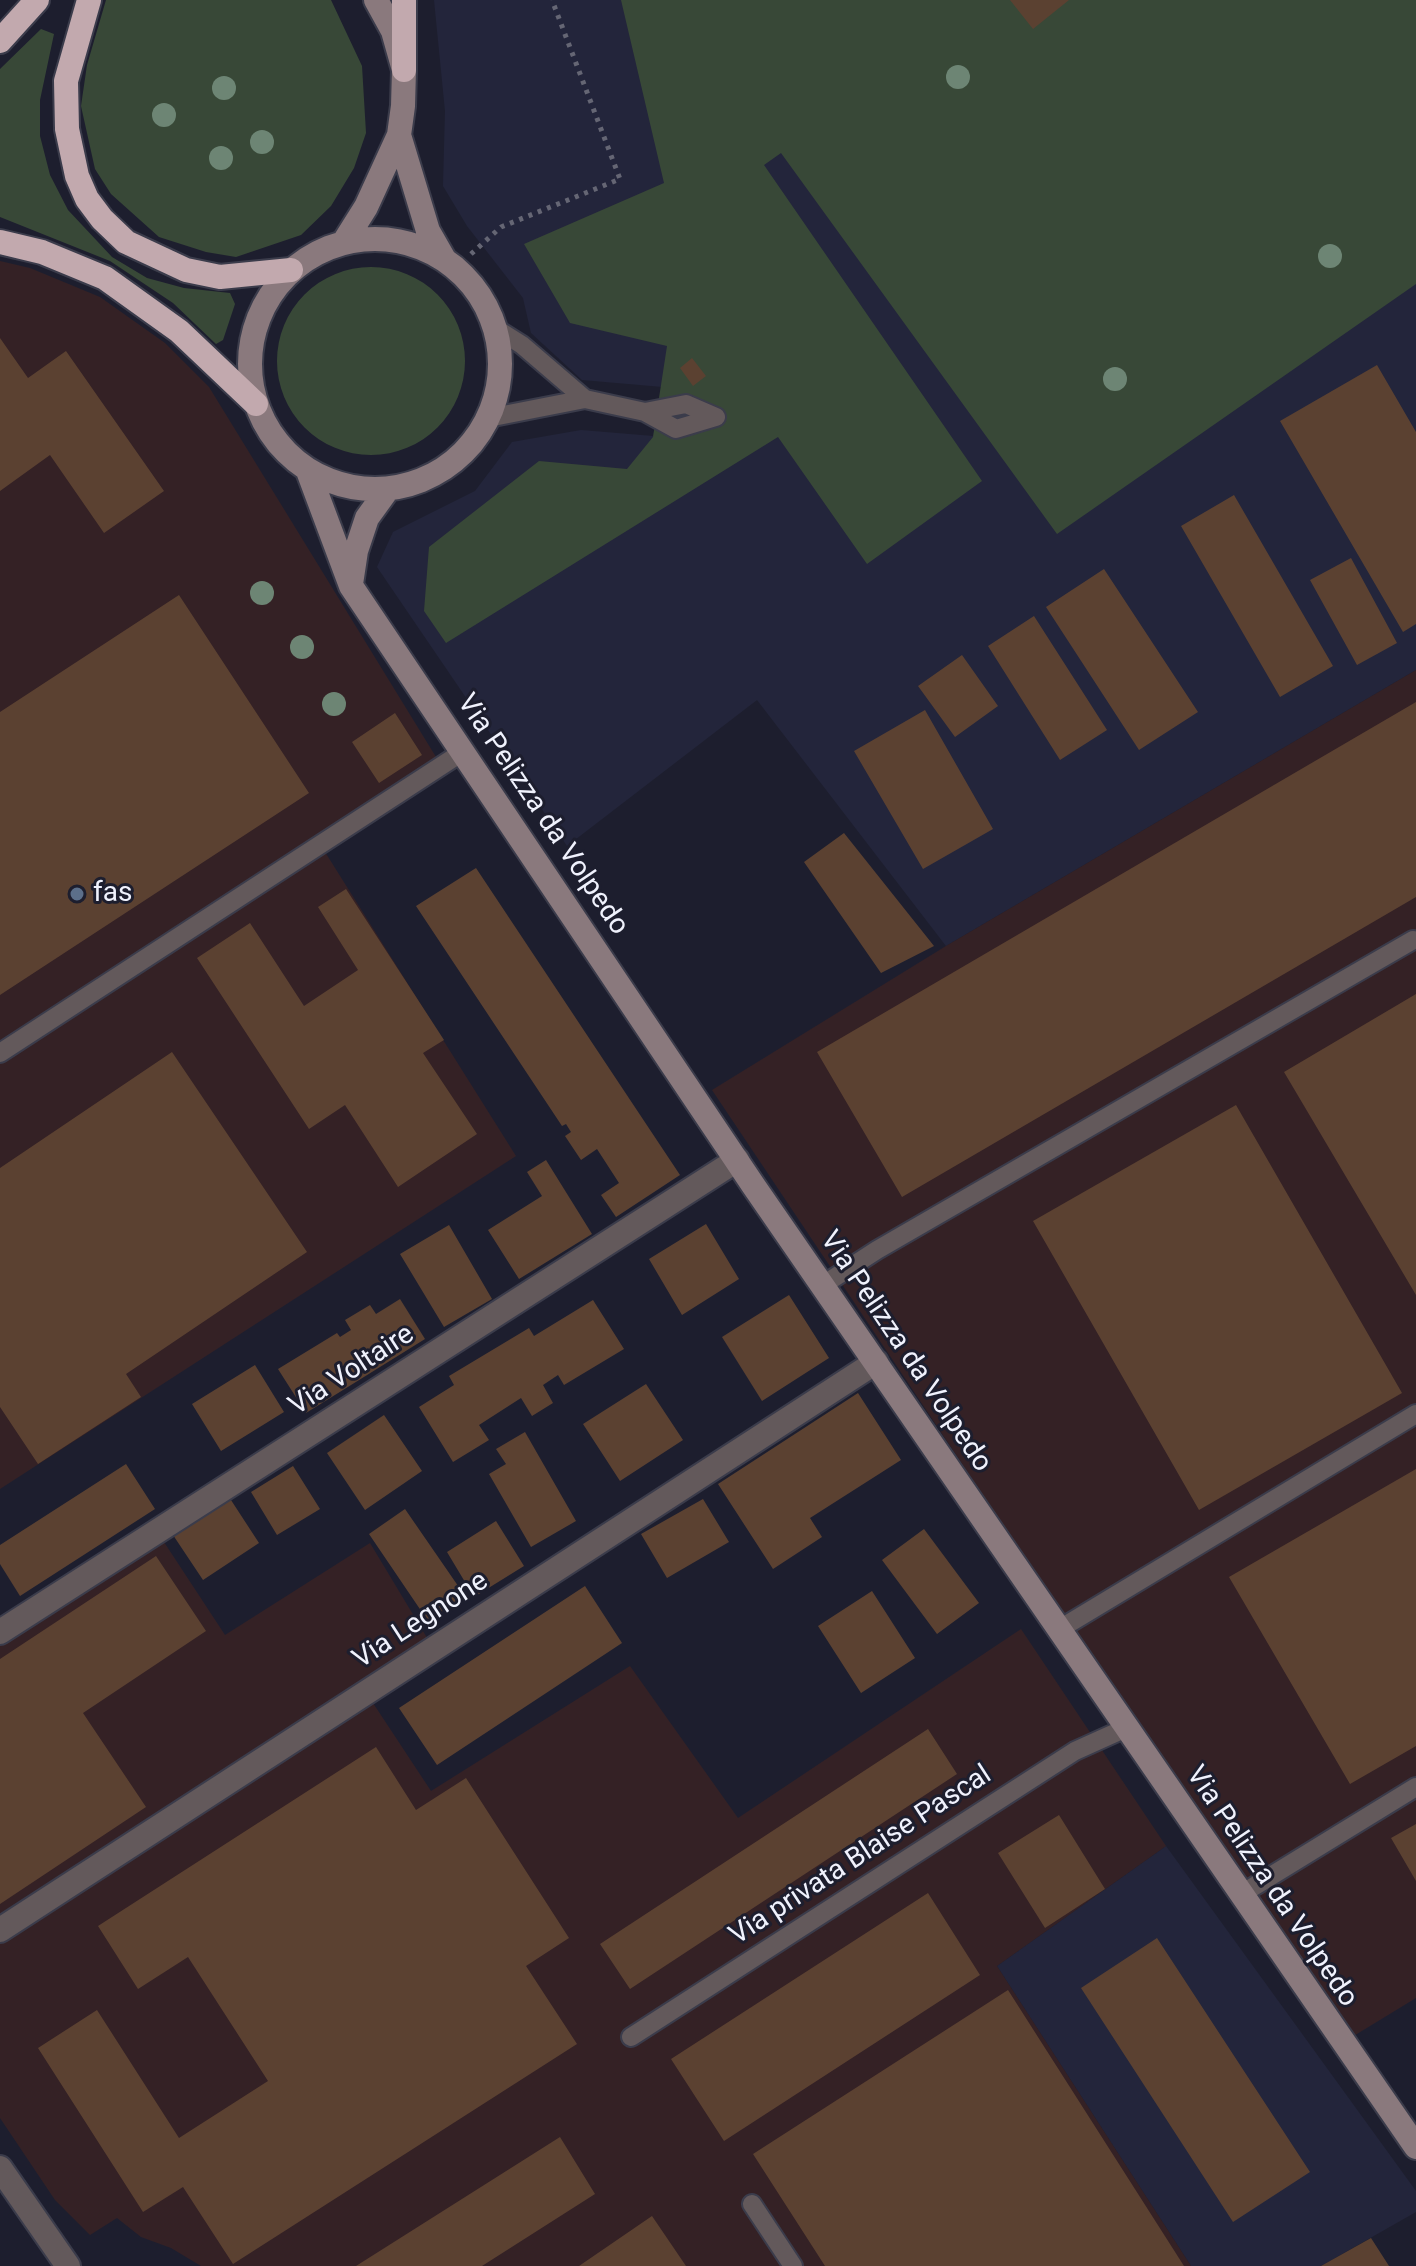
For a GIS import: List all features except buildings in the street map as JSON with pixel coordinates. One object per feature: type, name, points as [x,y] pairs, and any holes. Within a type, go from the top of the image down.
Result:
[{"type":"highway","points":[[0,41],[37,0]]},
{"type":"highway","points":[[89,0],[66,81],[67,129],[77,176],[94,209],[126,242],[186,270],[220,277],[291,270]]},
{"type":"highway","points":[[404,0],[404,70]]},
{"type":"highway","points":[[0,242],[42,252],[105,278],[179,331],[256,404]]},
{"type":"street","points":[[344,242],[366,207],[399,135],[404,70],[393,31],[376,0]]},
{"type":"street","points":[[399,135],[428,231],[450,263],[484,301],[495,328],[500,375],[488,418],[464,454],[445,469],[418,482],[388,489],[349,487],[308,471],[287,454],[264,422],[256,404],[249,355],[262,307],[291,270],[325,248],[344,242],[395,239],[450,263]]},
{"type":"street","name":"Via Pelizza da Volpedo","points":[[308,471],[351,586],[737,1160],[1416,2147]]},
{"type":"street","points":[[351,586],[356,551],[367,518],[388,489]]},
{"type":"street","name":"Via Voltaire","points":[[0,1632],[737,1160]]},
{"type":"street","name":"Via Legnone","points":[[0,1930],[876,1362]]},
{"type":"street","points":[[0,2168],[68,2266]]},
{"type":"lane","points":[[495,328],[522,345],[585,399]]},
{"type":"lane","points":[[488,418],[585,399],[645,412]]},
{"type":"lane","points":[[0,1053],[464,751]]},
{"type":"lane","points":[[823,1285],[877,1250],[1413,940]]},
{"type":"lane","points":[[1058,1630],[1416,1414]]},
{"type":"lane","name":"Via privata Blaise Pascal","points":[[631,2037],[1075,1751],[1126,1728]]},
{"type":"lane","points":[[1240,1895],[1416,1787]]},
{"type":"lane","points":[[752,2204],[793,2266]]},
{"type":"path","points":[[450,263],[501,227],[620,179],[552,0]]},
{"type":"shaded area","points":[[434,0],[1416,0],[1416,670],[946,946],[757,700],[567,846],[377,567],[393,532],[475,491],[512,442],[581,430],[653,436],[663,387],[582,380],[531,333],[523,298],[467,226],[443,186],[445,111]]},
{"type":"shaded area","points":[[0,261],[30,268],[100,297],[165,343],[209,387],[444,770],[325,852],[516,1156],[0,1489]]},
{"type":"shaded area","points":[[1416,670],[1416,1998],[1352,2037],[1254,1900],[712,1090],[946,946]]},
{"type":"shaded area","points":[[162,1539],[225,1635],[370,1543],[438,1656],[371,1700],[431,1791],[630,1666],[738,1818],[1021,1629],[1166,1846],[997,1966],[1191,2266],[201,2266],[171,2248],[141,2237],[117,2218],[90,2235],[55,2200],[0,2118],[0,1643]]},
{"type":"shaded area","points":[[1166,1846],[1416,2191],[1416,2212],[1321,2266],[1191,2266],[997,1966]]},
{"type":"green space","points":[[106,0],[331,0],[362,66],[366,133],[354,168],[331,206],[301,235],[236,257],[206,252],[159,237],[111,194],[95,169],[81,106],[87,65]]},
{"type":"green space","points":[[621,0],[1416,0],[1416,284],[1057,534],[781,153],[764,165],[982,481],[867,564],[778,437],[446,643],[424,611],[429,547],[539,461],[627,469],[653,437],[667,346],[570,323],[524,244],[664,183]]},
{"type":"green space","points":[[41,29],[54,34],[40,100],[40,136],[50,175],[68,210],[112,257],[147,278],[184,288],[230,293],[235,304],[223,340],[216,344],[173,303],[110,261],[0,217],[0,69]]},
{"type":"green space","points":[[371,267],[407,274],[437,295],[458,325],[465,361],[458,397],[437,427],[407,448],[371,455],[335,448],[305,427],[284,397],[277,361],[284,325],[305,295],[335,274]]},
{"type":"place","name":"fas","points":[[77,894]]}]
